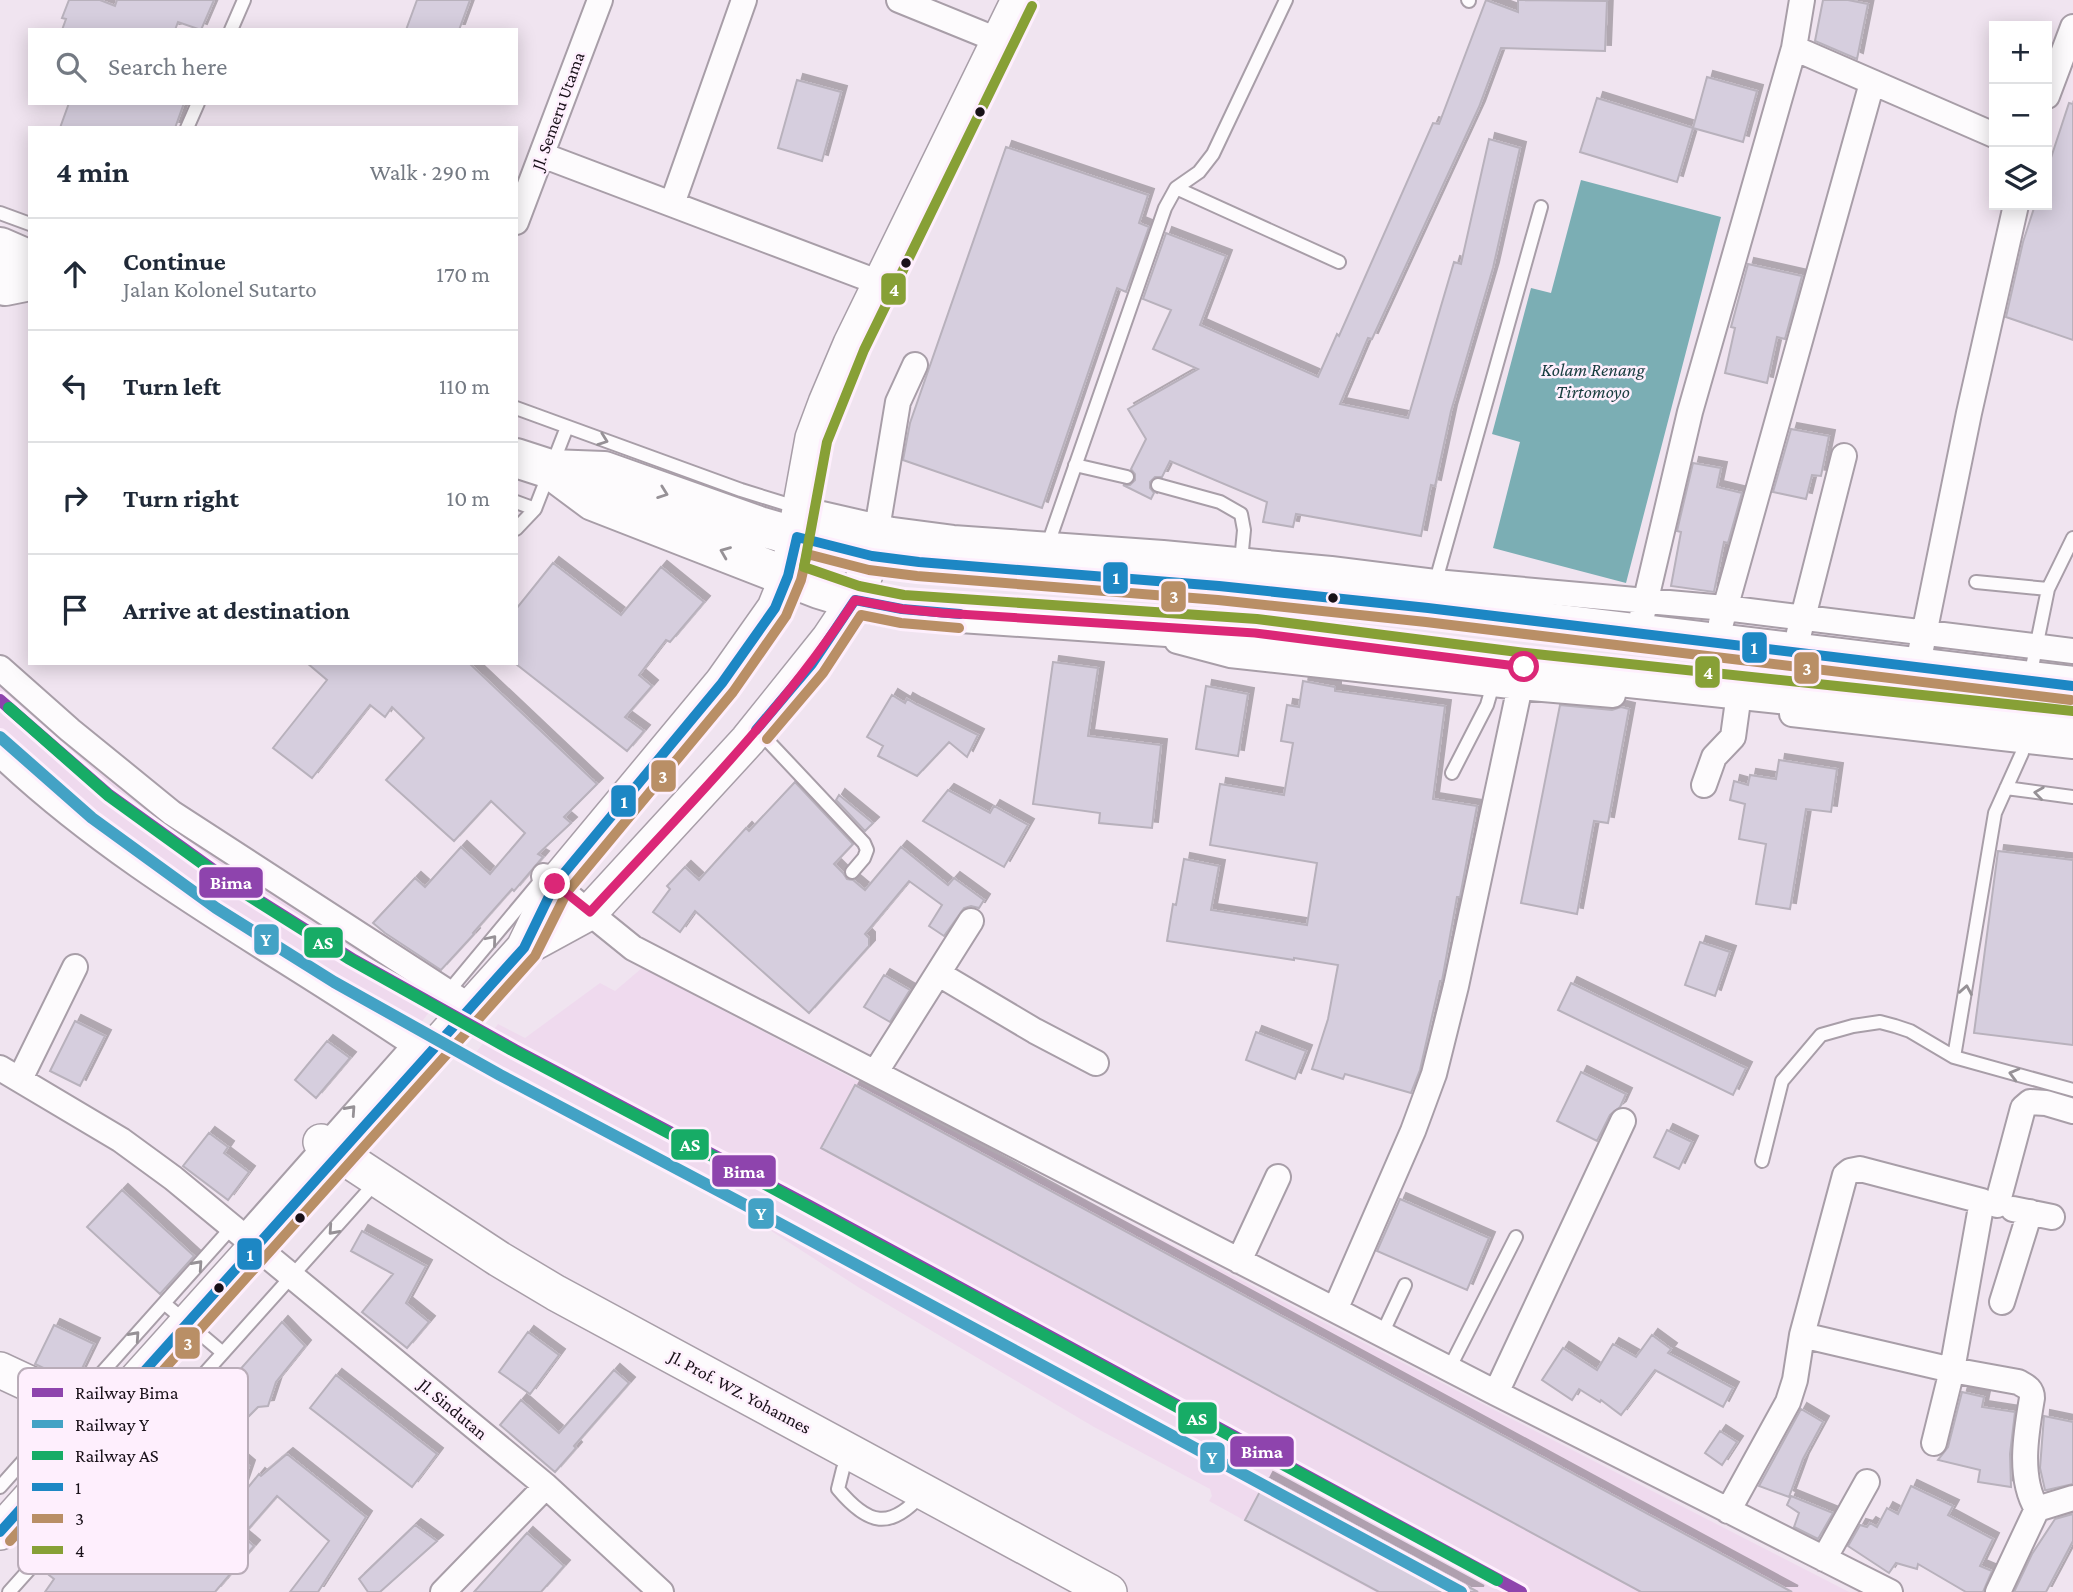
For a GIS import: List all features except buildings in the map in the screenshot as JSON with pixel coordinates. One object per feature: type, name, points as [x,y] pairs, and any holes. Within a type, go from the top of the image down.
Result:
[{"type":"main road","points":[[523,948],[550,880],[620,795],[723,683],[775,608],[788,576],[813,438],[851,344],[1019,0]]},
{"type":"main road","points":[[0,247],[23,257],[28,263]]},
{"type":"main road","points":[[0,284],[5,286],[28,281]]},
{"type":"main road","points":[[533,463],[604,471],[759,526],[799,523],[875,541],[919,562],[1043,557],[1219,586],[1432,595],[1642,617],[1715,644],[1794,654],[1920,650],[2032,664],[2073,686]]},
{"type":"main road","points":[[533,463],[593,501],[855,600],[902,609],[1255,633],[1509,676],[1649,685],[2026,731],[2073,725]]},
{"type":"main road","points":[[127,1368],[243,1236],[331,1148],[460,999],[523,948],[600,915],[691,813],[761,741],[855,600],[875,541]]},
{"type":"main road","points":[[1034,618],[1043,557]]},
{"type":"main road","points":[[620,795],[668,838]]},
{"type":"main road","name":"Jl. Prof. WZ. Yohannes","points":[[331,1148],[499,1259],[556,1293],[1109,1592]]},
{"type":"main road","points":[[0,1370],[18,1378]]},
{"type":"main road","points":[[0,1532],[18,1507]]},
{"type":"street","name":"Jl. Semeru Utama","points":[[518,217],[600,0]]},
{"type":"street","points":[[672,204],[744,0]]},
{"type":"street","points":[[899,0],[1000,41]]},
{"type":"street","points":[[1802,0],[1794,48],[1690,412],[1642,617],[1726,608],[1803,617],[1920,650],[2015,210]]},
{"type":"street","points":[[2058,84],[2073,27]]},
{"type":"street","points":[[1794,48],[1989,133]]},
{"type":"street","points":[[1715,644],[1872,83]]},
{"type":"street","points":[[542,155],[880,283]]},
{"type":"street","points":[[875,541],[898,402],[915,365]]},
{"type":"street","points":[[1794,654],[1844,456]]},
{"type":"street","points":[[1043,557],[1241,561],[1432,595]]},
{"type":"street","points":[[2032,664],[2073,651]]},
{"type":"street","points":[[0,668],[70,730],[173,813],[460,999]]},
{"type":"street","points":[[1335,1310],[1413,1132],[1434,1074],[1456,986],[1509,676],[1737,708],[2026,731],[2073,746]]},
{"type":"street","points":[[1704,785],[1714,757],[1733,737],[1737,708]]},
{"type":"street","points":[[0,754],[99,838],[171,888],[419,1048]]},
{"type":"street","points":[[550,880],[600,915],[633,948],[1449,1369],[1890,1592]]},
{"type":"street","points":[[875,1073],[971,921]]},
{"type":"street","points":[[10,1073],[75,967]]},
{"type":"street","points":[[939,974],[1035,1031],[1097,1063]]},
{"type":"street","name":"Jl. Sindutan","points":[[10,1073],[121,1140],[243,1236],[546,1486],[661,1592]]},
{"type":"street","points":[[1934,1443],[1989,1203],[2023,1108],[2030,1102],[2038,1102],[2073,1111]]},
{"type":"street","points":[[1496,1393],[1623,1121]]},
{"type":"street","points":[[1728,1511],[1788,1402],[1795,1380],[1802,1335],[1842,1182],[1850,1171],[1869,1171],[2041,1215],[2002,1302]]},
{"type":"street","points":[[1239,1261],[1278,1177]]},
{"type":"street","points":[[1802,1335],[1952,1370],[2018,1381],[2031,1390],[2025,1473],[2028,1494],[2037,1509]]},
{"type":"street","points":[[1824,1559],[1867,1482]]},
{"type":"street","points":[[443,1592],[546,1486]]},
{"type":"street","points":[[1998,1592],[2037,1509],[2073,1498]]},
{"type":"lane","points":[[232,28],[244,0]]},
{"type":"lane","points":[[1043,557],[1156,231],[1176,188],[1199,172],[1213,154],[1286,0]]},
{"type":"lane","points":[[188,126],[197,105]]},
{"type":"lane","points":[[1176,188],[1339,262]]},
{"type":"lane","points":[[1432,595],[1541,208]]},
{"type":"lane","points":[[0,213],[28,223]]},
{"type":"lane","points":[[518,409],[741,490],[799,523]]},
{"type":"lane","points":[[518,528],[535,509],[533,463],[566,427]]},
{"type":"lane","points":[[1074,465],[1127,477]]},
{"type":"lane","points":[[1158,485],[1220,502],[1241,514],[1244,530],[1241,561]]},
{"type":"lane","points":[[518,503],[535,509]]},
{"type":"lane","points":[[2032,664],[2048,589],[2073,538]]},
{"type":"lane","points":[[1976,582],[2048,589]]},
{"type":"lane","points":[[1452,773],[1487,705],[1509,676]]},
{"type":"lane","points":[[1954,1057],[1995,813],[2022,754],[2026,731]]},
{"type":"lane","points":[[761,741],[864,844],[867,850],[864,858],[852,872]]},
{"type":"lane","points":[[2006,788],[2073,797]]},
{"type":"lane","points":[[460,999],[550,880]]},
{"type":"lane","points":[[1762,1161],[1782,1081],[1821,1035],[1853,1026],[1880,1022],[1910,1031],[1954,1057],[2073,1090]]},
{"type":"lane","points":[[210,1368],[379,1179]]},
{"type":"lane","points":[[1449,1369],[1516,1237]]},
{"type":"lane","points":[[1382,1334],[1405,1285]]},
{"type":"lane","points":[[176,1313],[223,1353]]},
{"type":"lane","points":[[853,1452],[843,1469],[838,1489],[851,1505],[873,1518],[896,1519],[925,1491]]},
{"type":"lane","points":[[0,1488],[18,1472]]},
{"type":"lane","points":[[9,1592],[25,1574]]},
{"type":"shaded area","points":[[0,679],[440,998],[417,1028],[338,983],[147,861],[52,784],[0,739]]},
{"type":"shaded area","points":[[642,968],[1044,1179],[1849,1592],[1375,1592],[1209,1501],[1212,1496],[1210,1489],[1094,1427],[858,1287],[697,1183],[474,1055],[498,1024],[525,1038],[600,983],[615,991]]},
{"type":"water","name":"Kolam Renang Tirtomoyo","points":[[1581,180],[1721,217],[1626,583],[1493,548],[1520,442],[1492,434],[1531,288],[1551,293]]},
{"type":"rail line","name":"Bima","points":[[0,700],[108,794],[236,886],[354,960],[515,1050],[808,1205],[1521,1592]]},
{"type":"rail line","name":"AS","points":[[9,708],[109,796],[232,885],[348,958],[514,1051],[1497,1580]]},
{"type":"rail line","name":"Y","points":[[0,737],[92,818],[216,908],[334,982],[500,1075],[1461,1592]]},
{"type":"transit line","name":"4","points":[[1032,6],[864,350],[827,442],[804,567],[859,586],[904,595],[1257,619],[1526,653],[2073,711]]},
{"type":"transit line","name":"1","points":[[147,1368],[524,948],[555,884],[722,683],[775,608],[788,576],[797,537],[872,556],[919,562],[1219,586],[1428,608],[2073,686]]},
{"type":"transit line","name":"3","points":[[165,1368],[535,956],[567,892],[733,692],[786,616],[801,580],[807,554],[869,570],[917,576],[1218,600],[1426,622],[2071,700]]},
{"type":"transit line","name":"1","points":[[756,730],[812,664],[855,600],[902,609],[960,614]]},
{"type":"transit line","name":"3","points":[[767,739],[823,673],[861,615],[901,623],[959,628]]},
{"type":"transit line","name":"1","points":[[0,1532],[18,1512]]},
{"type":"transit line","name":"3","points":[[10,1541],[18,1532]]},
{"type":"route","points":[[555,884],[590,912],[756,730],[811,664],[855,600],[942,613],[1255,633],[1524,667]]}]
